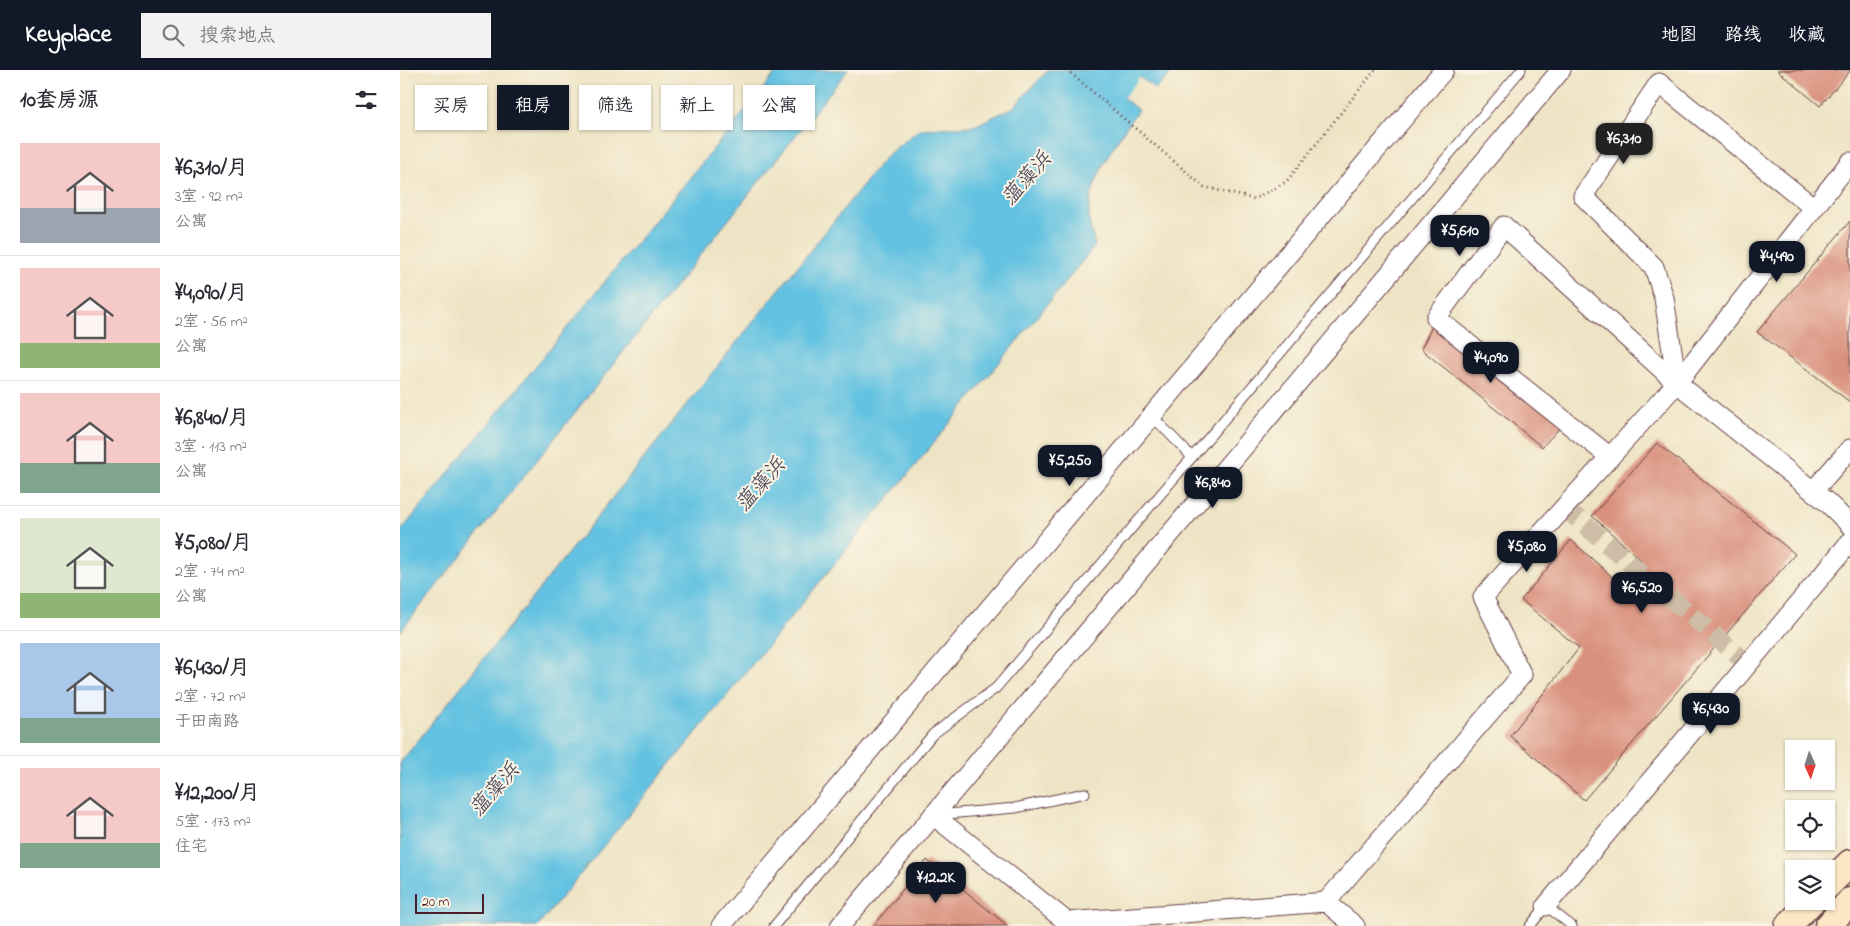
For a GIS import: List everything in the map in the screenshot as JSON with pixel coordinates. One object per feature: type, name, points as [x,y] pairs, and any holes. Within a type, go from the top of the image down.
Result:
[{"type":"street","points":[[721,926],[1444,70]]},
{"type":"street","points":[[840,926],[1561,70]]},
{"type":"street","points":[[1677,383],[1664,298],[1654,267],[1583,196],[1659,83],[1814,208]]},
{"type":"street","points":[[934,815],[1067,924],[1326,902],[1522,675],[1483,597],[1677,383],[1850,162]]},
{"type":"street","points":[[1610,457],[1436,318],[1504,226],[1677,383],[1828,503],[1850,525]]},
{"type":"street","points":[[1813,491],[1850,449]]},
{"type":"street","points":[[1546,906],[1850,542]]},
{"type":"street","points":[[1835,878],[1850,863]]},
{"type":"street","points":[[1828,926],[1850,901]]},
{"type":"street","points":[[1326,902],[1355,926]]},
{"type":"street","points":[[1788,926],[1803,910]]},
{"type":"lane","points":[[774,926],[934,734],[996,688],[1521,70]]},
{"type":"lane","points":[[1152,416],[1192,457]]},
{"type":"lane","points":[[934,815],[1015,808],[1085,793]]},
{"type":"lane","points":[[1530,926],[1546,906],[1572,926]]},
{"type":"path","points":[[1067,70],[1204,187],[1254,199],[1286,182],[1375,70]]},
{"type":"water","points":[[778,70],[848,70],[815,111],[815,85],[766,85]]},
{"type":"water","points":[[1048,70],[1089,70],[1138,110],[1106,160],[1094,188],[1089,215],[1095,246],[538,926],[400,926],[400,763],[886,156],[920,129],[974,126],[1014,107]]},
{"type":"water","points":[[1129,70],[1175,70],[1156,89]]},
{"type":"water","points":[[743,113],[743,130],[800,130],[400,632],[400,532],[729,130],[733,130],[733,125]]},
{"type":"building","points":[[1777,70],[1850,70],[1850,71],[1820,106]]},
{"type":"building","points":[[1850,221],[1850,402],[1757,332]]},
{"type":"building","points":[[1436,318],[1565,422],[1542,447],[1421,349]]},
{"type":"building","points":[[1657,443],[1795,554],[1584,800],[1510,736],[1579,648],[1521,600],[1571,540],[1618,582],[1641,560],[1592,516]]},
{"type":"building","points":[[927,860],[1008,926],[873,926]]},
{"type":"waterway","name":"蕰藻浜","points":[[1071,127],[1120,70]]},
{"type":"tunnel","points":[[1564,507],[1748,664]]}]
